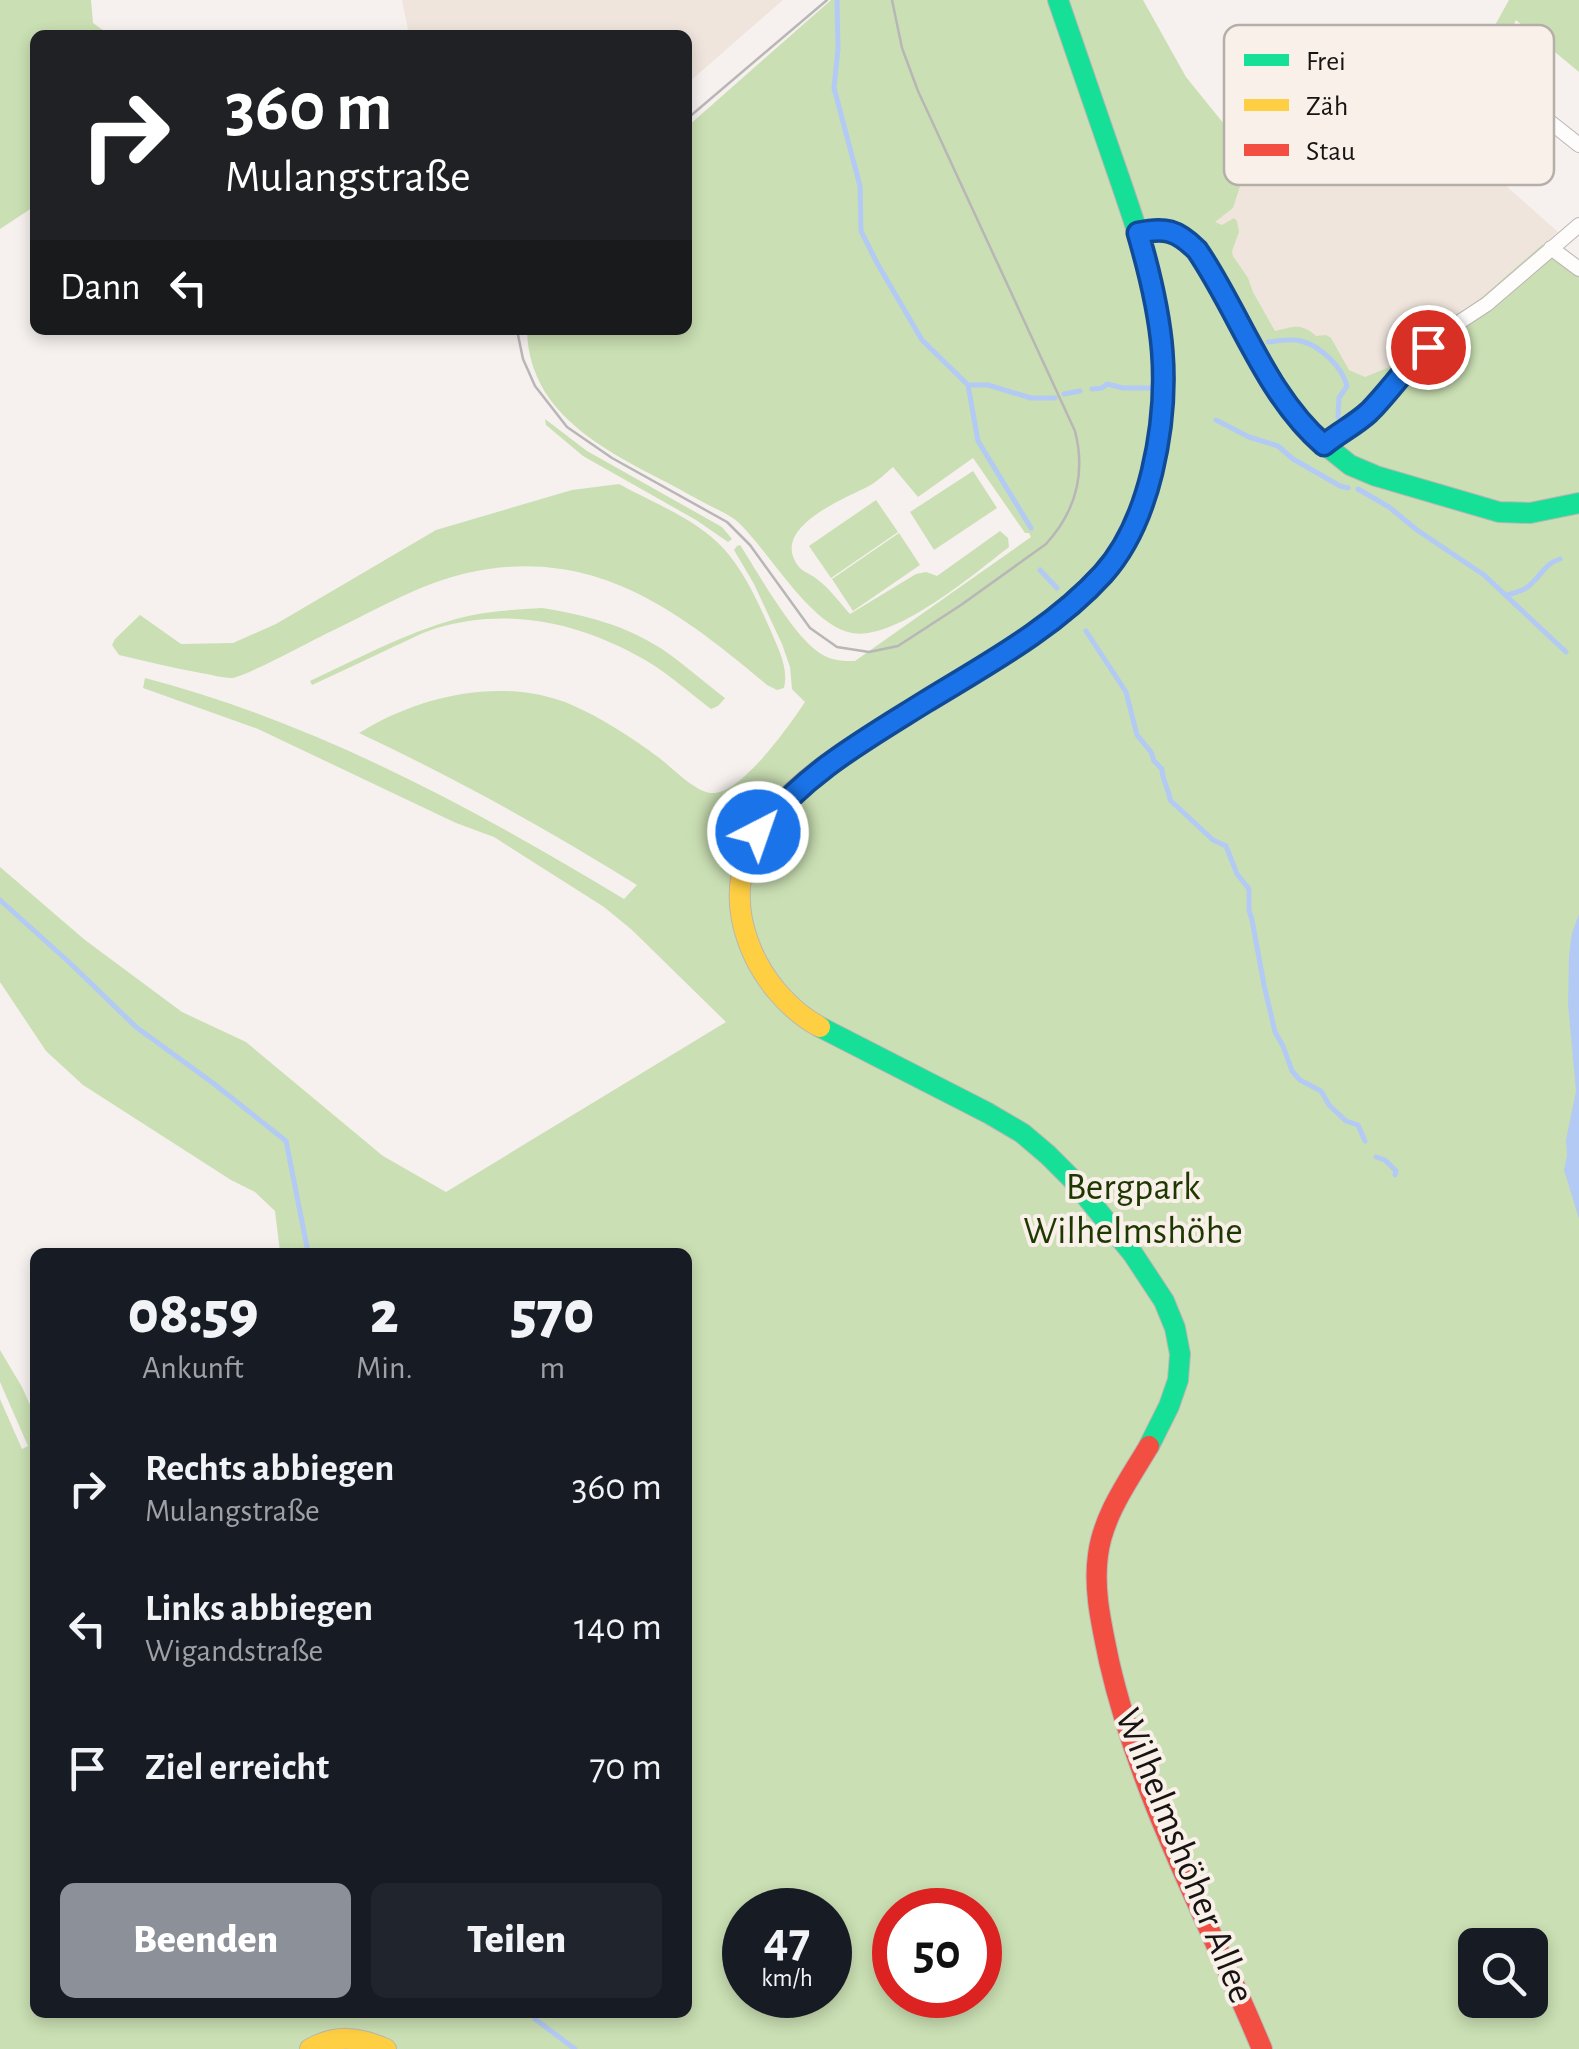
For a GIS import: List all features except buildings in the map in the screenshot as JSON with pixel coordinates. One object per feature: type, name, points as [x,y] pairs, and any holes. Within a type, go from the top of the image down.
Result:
[{"type":"main road","name":"Wilhelmshöher Allee","points":[[1058,0],[1138,233],[1158,312],[1165,386],[1157,453],[1138,520],[1095,582],[1046,624],[845,751],[803,784],[750,845],[741,870],[739,896],[748,942],[786,1003],[808,1020],[989,1113],[1040,1147],[1073,1180],[1136,1258],[1168,1310],[1180,1348],[1177,1384],[1150,1444],[1103,1528],[1096,1562],[1098,1600],[1113,1675],[1138,1762],[1170,1844],[1262,2049]]},
{"type":"main road","points":[[1138,233],[1158,228],[1182,236],[1197,250],[1280,394],[1304,428],[1350,466],[1499,512],[1530,512],[1579,503]]},
{"type":"main road","points":[[310,2049],[340,2037],[356,2037],[386,2049]]},
{"type":"street","points":[[1554,126],[1579,146]]},
{"type":"street","points":[[1324,445],[1374,407],[1410,362],[1446,331],[1487,304],[1579,224]]},
{"type":"street","points":[[1552,248],[1579,269]]},
{"type":"shaded area","points":[[402,0],[783,0],[692,80],[692,30],[408,30]]},
{"type":"shaded area","points":[[1241,185],[1505,185],[1558,232],[1481,298],[1387,368],[1366,378],[1278,337],[1214,222],[1233,208]]},
{"type":"green space","points":[[0,0],[91,0],[93,23],[103,30],[30,30],[30,209],[0,229]]},
{"type":"green space","name":"Bergpark Wilhelmshöhe","points":[[831,0],[1143,0],[1186,77],[1224,124],[1224,185],[1241,185],[1233,208],[1215,222],[1222,225],[1234,218],[1237,221],[1239,232],[1233,256],[1275,331],[1296,327],[1316,336],[1326,335],[1349,370],[1365,377],[1387,368],[1481,298],[1543,244],[1579,276],[1579,2049],[0,2049],[0,1399],[22,1449],[28,1446],[0,1382],[0,1350],[30,1405],[30,2018],[692,2018],[692,1248],[280,1248],[275,1211],[255,1192],[83,1085],[46,1051],[0,982],[0,867],[85,940],[182,1012],[246,1042],[383,1156],[446,1192],[726,1022],[604,907],[494,837],[456,823],[258,729],[143,688],[145,678],[209,697],[332,744],[510,832],[624,899],[637,885],[500,805],[359,733],[408,709],[462,694],[490,691],[546,696],[605,722],[693,785],[715,793],[727,789],[752,769],[805,702],[792,689],[782,644],[734,550],[737,546],[740,545],[778,605],[812,647],[831,658],[855,661],[1031,537],[973,458],[918,497],[893,467],[872,484],[813,517],[793,540],[792,553],[799,567],[822,584],[850,614],[916,574],[937,576],[1000,531],[1008,538],[1009,547],[912,616],[870,633],[852,633],[837,628],[807,603],[736,520],[588,437],[545,392],[532,364],[528,335],[692,335],[692,122]]},
{"type":"green space","points":[[1509,0],[1579,0],[1579,72],[1554,51],[1554,25],[1522,25],[1516,20],[1514,25],[1495,25]]},
{"type":"green space","points":[[545,419],[587,451],[722,527],[732,539],[728,542],[583,456],[546,425]]},
{"type":"green space","points":[[973,471],[997,508],[934,550],[910,512]]},
{"type":"green space","points":[[619,484],[701,529],[731,558],[779,651],[784,688],[777,690],[767,685],[700,632],[630,590],[593,576],[554,568],[512,567],[467,573],[432,584],[231,678],[119,655],[112,645],[140,615],[181,644],[233,643],[276,624],[436,530],[572,490]]},
{"type":"green space","points":[[876,500],[898,532],[831,578],[809,546]]},
{"type":"green space","points":[[899,533],[920,565],[853,611],[832,579]]},
{"type":"green space","points":[[542,608],[634,633],[670,655],[725,698],[711,709],[658,668],[625,649],[574,629],[520,619],[492,619],[437,628],[312,685],[310,681],[437,625],[477,614]]},
{"type":"water","points":[[1579,914],[1579,1219],[1564,1170],[1576,1091],[1568,1004],[1569,955]]},
{"type":"waterway","points":[[837,1],[834,88],[860,186],[861,231],[877,263],[922,340],[968,385],[988,385],[1031,398],[1055,398]]},
{"type":"waterway","points":[[1268,342],[1301,341],[1330,358],[1347,386],[1339,398],[1338,417]]},
{"type":"waterway","points":[[1092,389],[1107,384],[1152,388]]},
{"type":"waterway","points":[[968,385],[978,441],[1031,528]]},
{"type":"waterway","points":[[1064,394],[1080,391]]},
{"type":"waterway","points":[[1216,420],[1278,446],[1293,459],[1348,488]]},
{"type":"waterway","points":[[1358,489],[1484,575],[1566,652]]},
{"type":"waterway","points":[[1507,595],[1526,588],[1547,566],[1560,559]]},
{"type":"waterway","points":[[1040,570],[1057,588]]},
{"type":"waterway","points":[[1086,631],[1126,692],[1137,735],[1162,769],[1170,800],[1213,840],[1226,846],[1237,874],[1249,889],[1249,910],[1275,1032],[1292,1071],[1321,1091],[1346,1121],[1358,1125],[1365,1141]]},
{"type":"waterway","points":[[0,900],[136,1027],[286,1141],[307,1248]]},
{"type":"waterway","points":[[1376,1157],[1385,1160],[1396,1171],[1395,1175]]},
{"type":"waterway","points":[[535,2019],[575,2049]]},
{"type":"tram line","points":[[692,115],[827,0]]},
{"type":"tram line","points":[[518,335],[535,386],[567,427],[612,458],[727,522],[750,545],[810,628],[837,647],[869,652],[898,646],[1046,544],[1065,518],[1076,491],[1079,462],[1075,431],[918,91],[902,48],[892,0]]},
{"type":"traffic: fast","points":[[1024,640],[1087,590],[1127,541],[1149,489],[1163,406],[1160,332],[1146,261],[1058,0]]},
{"type":"traffic: fast","points":[[1138,233],[1170,233],[1197,249],[1280,394],[1304,428],[1350,465],[1499,512],[1530,513],[1579,503]]},
{"type":"traffic: fast","points":[[820,1027],[1022,1133],[1072,1179],[1133,1254],[1164,1301],[1180,1354],[1178,1380],[1149,1446]]},
{"type":"traffic: slow","points":[[820,1027],[776,991],[748,941],[740,901],[744,864],[759,832],[810,776],[1024,640]]},
{"type":"traffic: slow","points":[[310,2049],[348,2039],[386,2049]]},
{"type":"traffic: jam","points":[[1149,1446],[1118,1498],[1101,1540],[1097,1582],[1101,1622],[1122,1711],[1157,1810],[1262,2049]]},
{"type":"route","points":[[758,832],[788,796],[845,751],[1067,608],[1106,571],[1124,545],[1148,491],[1165,386],[1158,312],[1138,233],[1158,228],[1182,236],[1197,250],[1280,394],[1304,428],[1324,445],[1356,424],[1428,347]]}]
